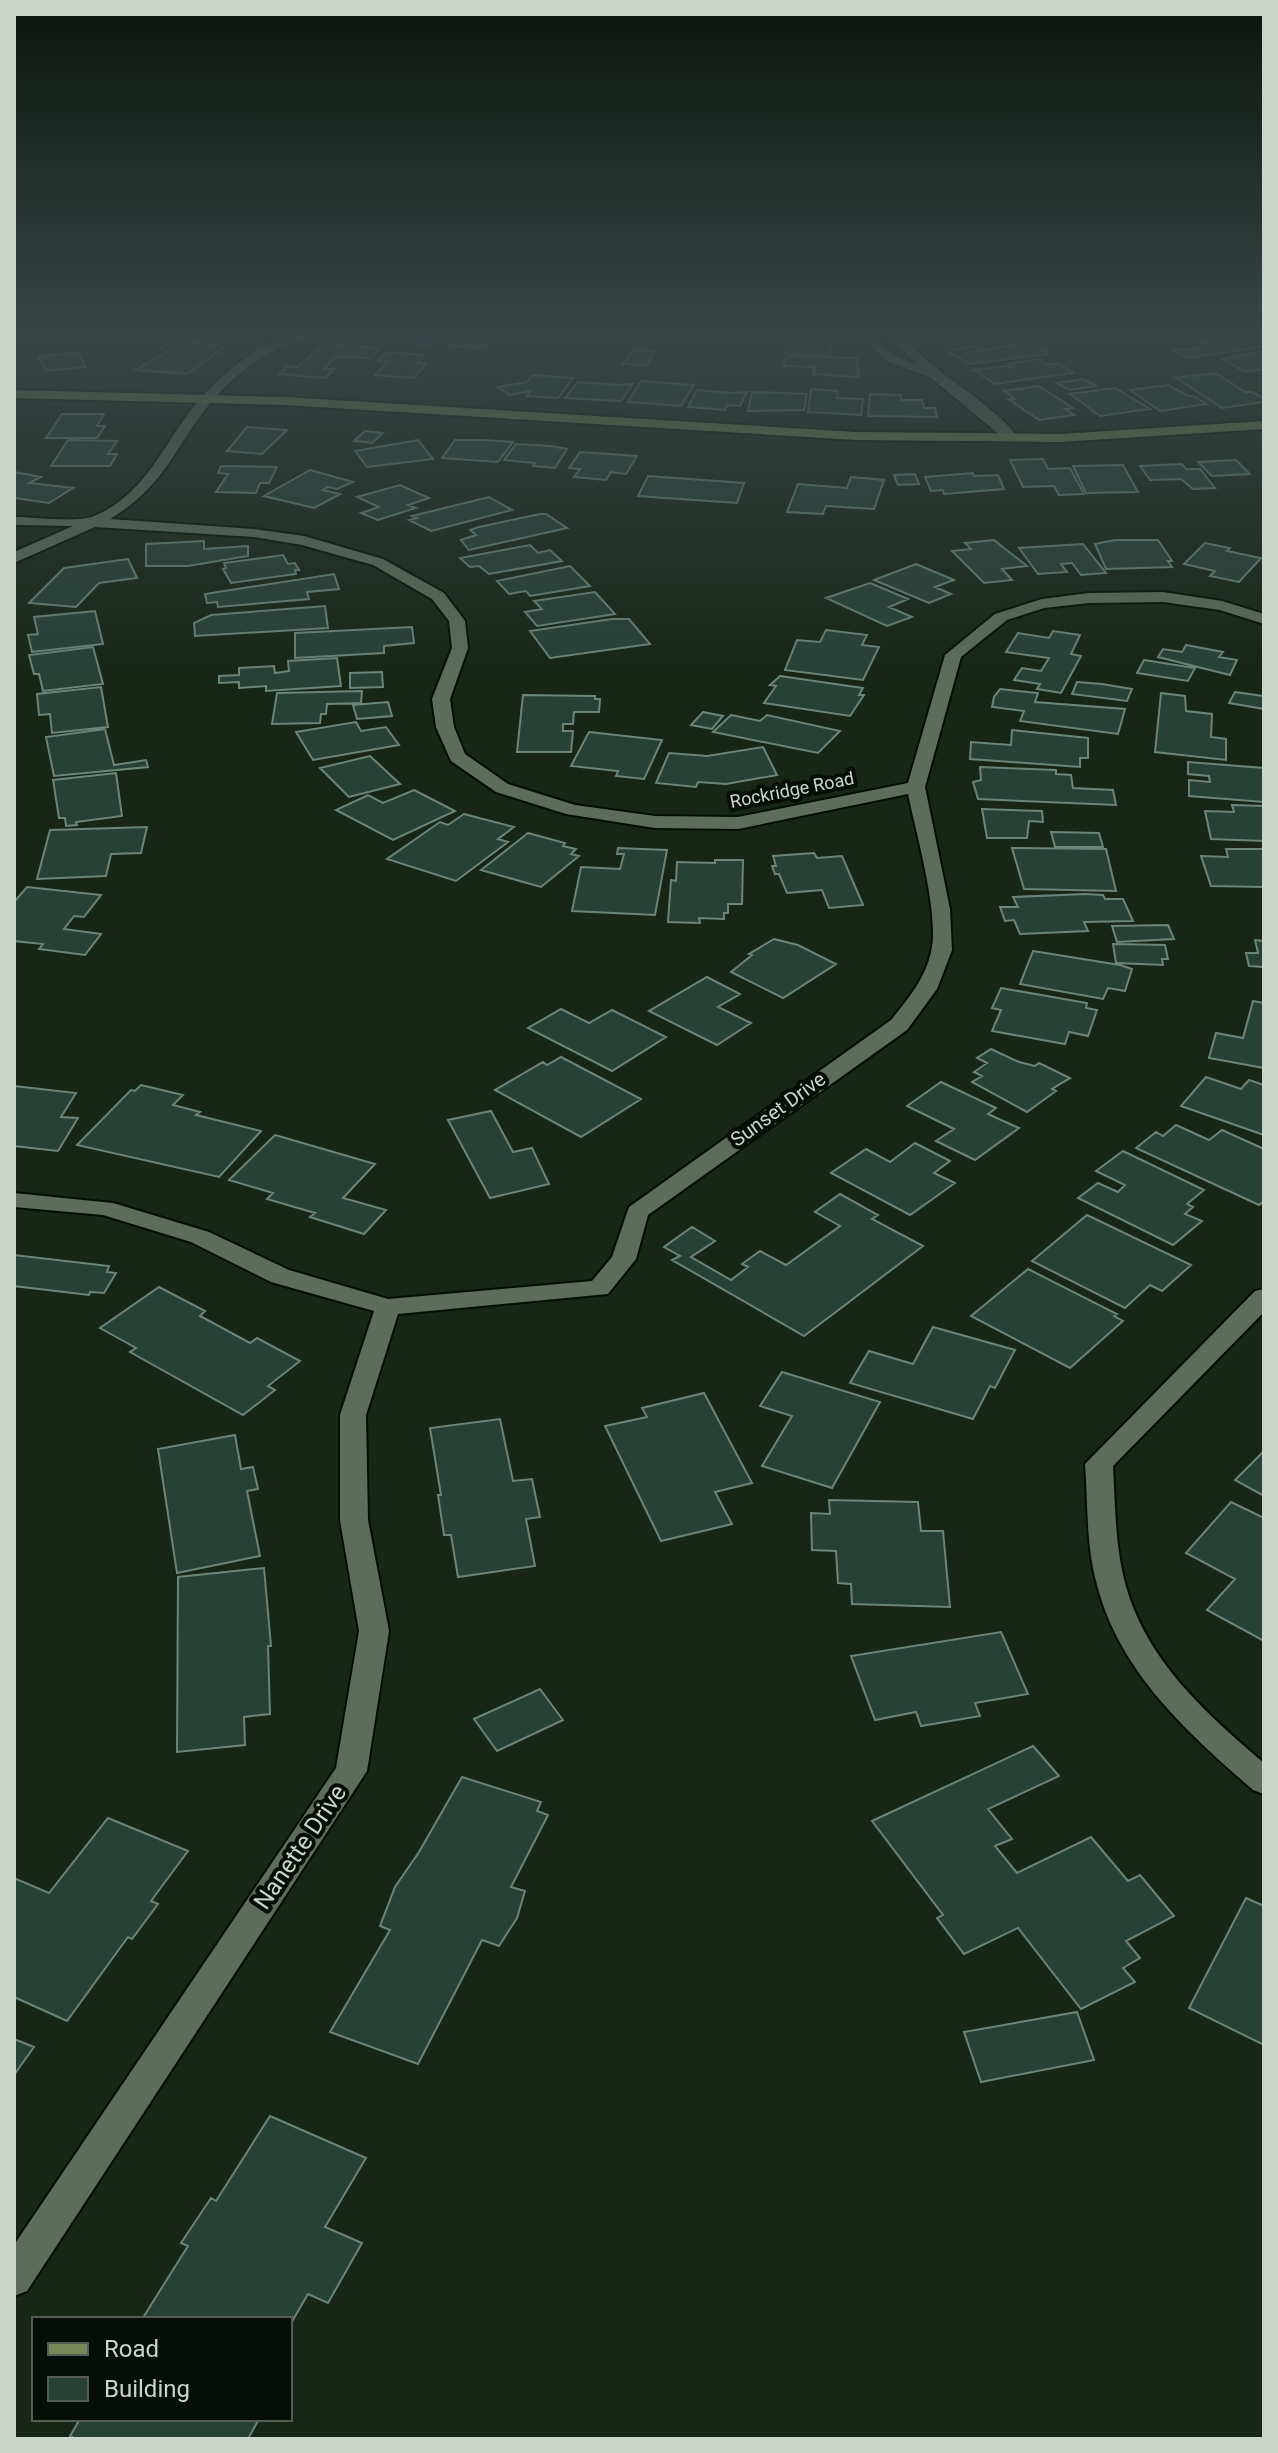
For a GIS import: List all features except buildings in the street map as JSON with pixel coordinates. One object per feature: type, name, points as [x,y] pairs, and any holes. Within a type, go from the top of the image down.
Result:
[{"type":"street","points":[[14,558],[129,502],[150,483],[174,448]]},
{"type":"street","name":"Rockridge Road","points":[[14,521],[201,528],[304,541],[378,562],[438,596],[457,621],[460,648],[441,699],[445,727],[457,757],[502,788],[573,810],[655,822],[738,823],[916,787]]},
{"type":"street","name":"Sunset Drive","points":[[14,1200],[105,1208],[200,1237],[280,1276],[388,1307],[599,1288],[624,1259],[637,1212],[899,1025],[927,989],[942,950],[940,909],[916,787],[953,655],[1001,617],[1042,604],[1089,598],[1163,597],[1222,606],[1264,619]]},
{"type":"street","points":[[1264,1297],[1099,1464],[1110,1580],[1135,1647],[1190,1717],[1264,1781]]},
{"type":"street","name":"Nanette Drive","points":[[14,2278],[351,1771],[374,1631],[354,1520],[353,1415],[388,1307]]}]
